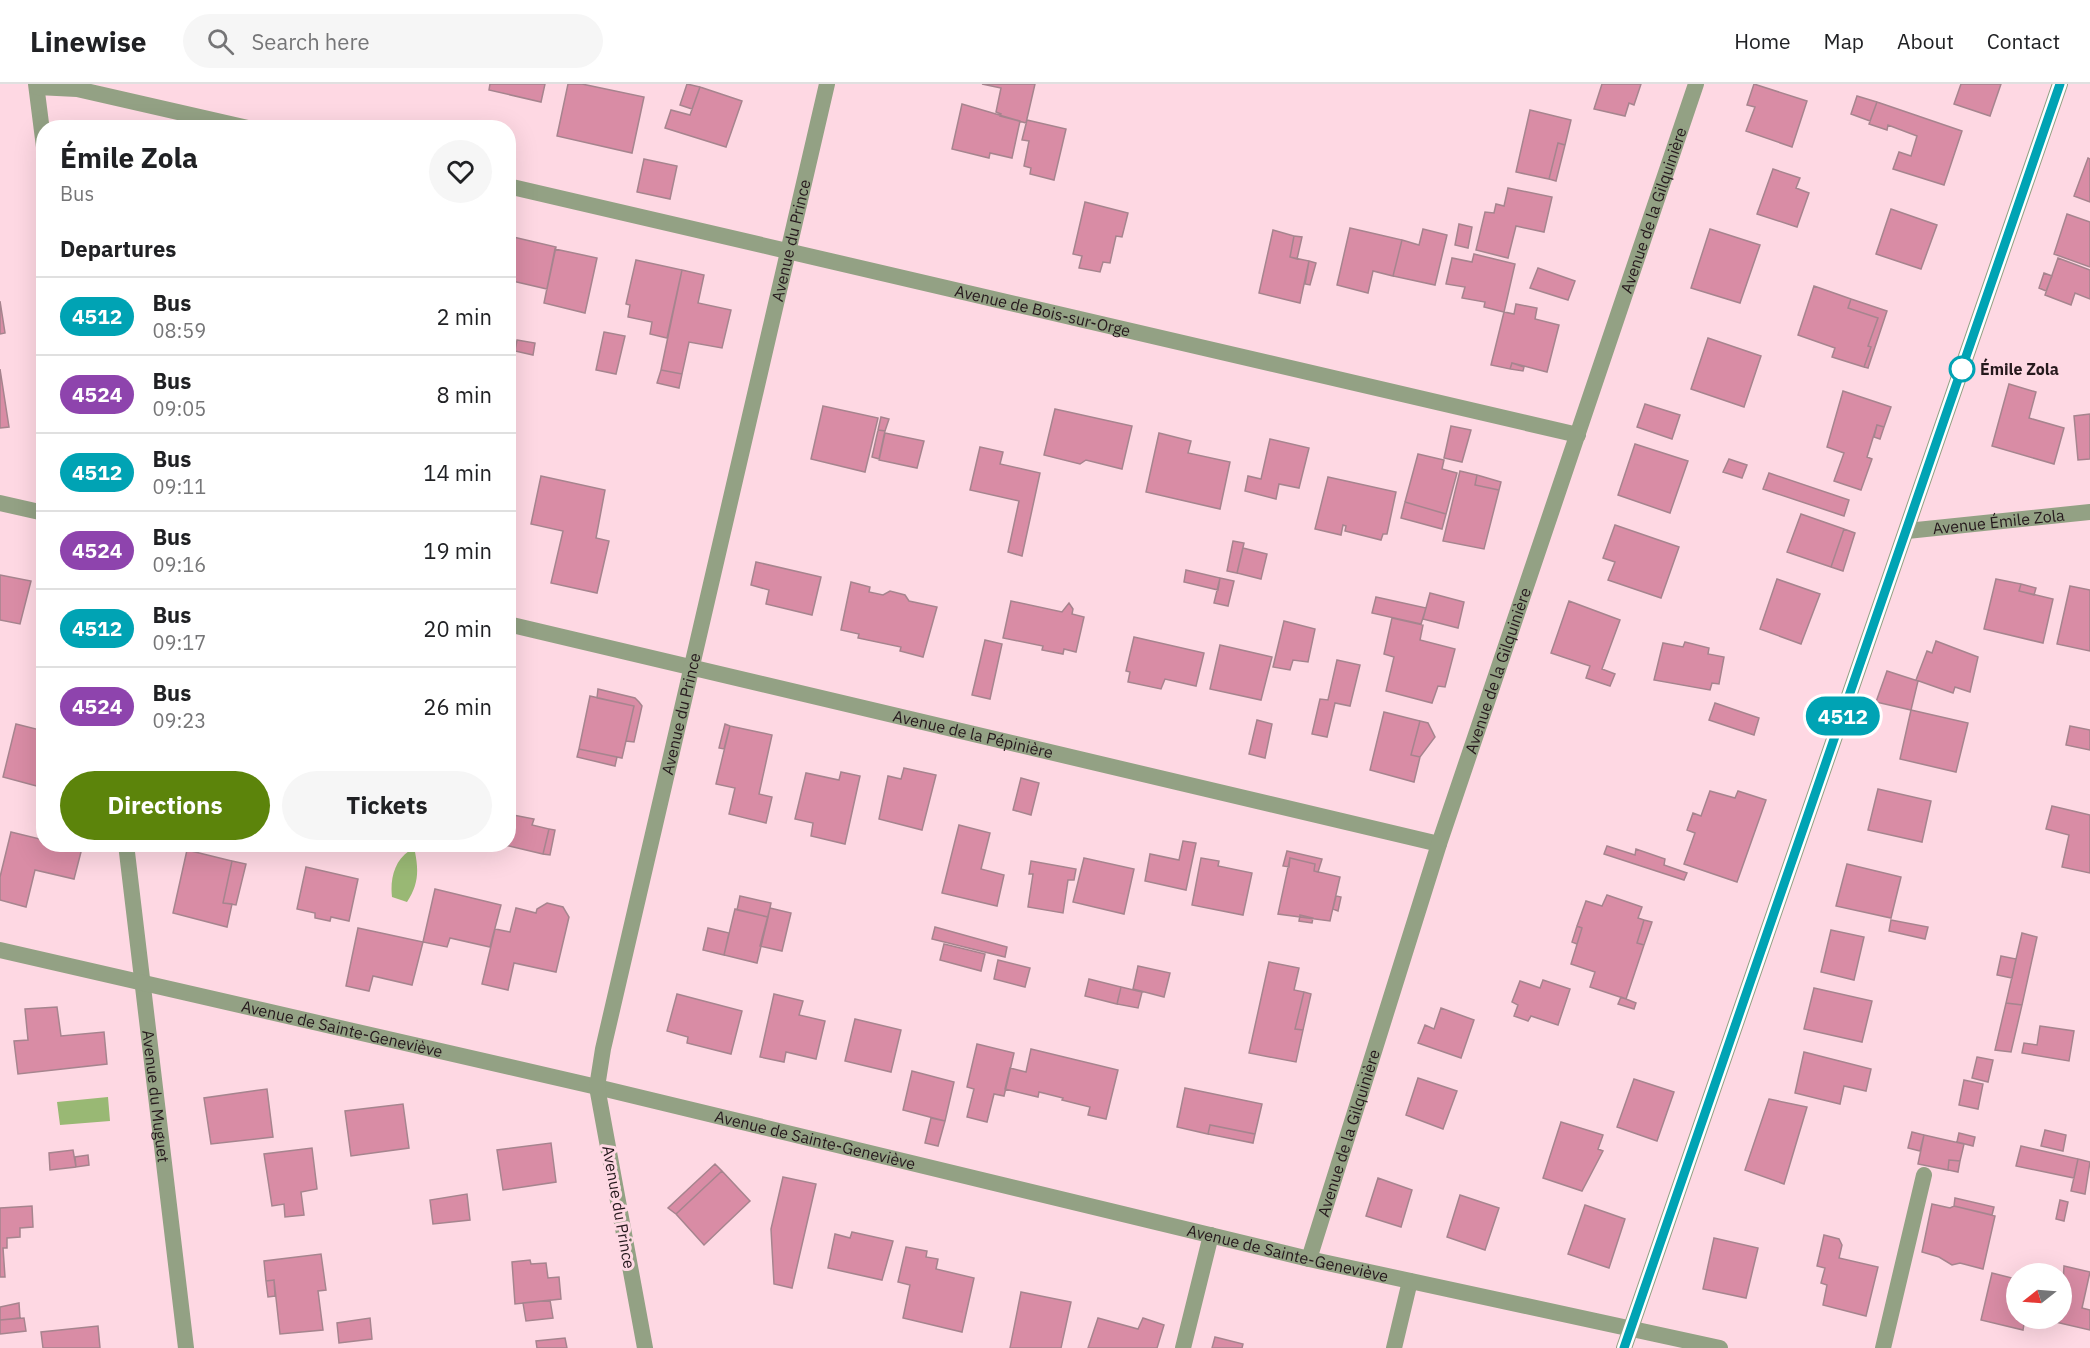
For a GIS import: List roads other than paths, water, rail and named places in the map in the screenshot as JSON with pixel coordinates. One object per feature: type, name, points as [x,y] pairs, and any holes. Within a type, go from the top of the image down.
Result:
[{"type":"street","name":"Avenue du Prince","points":[[645,1348],[597,1087],[603,1049],[828,84]]},
{"type":"street","name":"Avenue de la Gilquinière","points":[[1309,1259],[1439,844],[1696,84]]},
{"type":"street","points":[[1624,1348],[2060,84]]},
{"type":"street","points":[[41,120],[36,85],[77,89],[213,120]]},
{"type":"street","name":"Avenue de Bois-sur-Orge","points":[[516,188],[1578,435]]},
{"type":"street","points":[[0,503],[36,511]]},
{"type":"street","name":"Avenue Émile Zola","points":[[1907,531],[2090,512]]},
{"type":"street","name":"Avenue de la Pépinière","points":[[516,626],[1439,844]]},
{"type":"street","name":"Avenue du Muguet","points":[[127,852],[186,1348]]},
{"type":"street","name":"Avenue de Sainte-Geneviève","points":[[0,950],[597,1087],[1309,1259],[1720,1348]]},
{"type":"street","points":[[1883,1348],[1924,1175]]},
{"type":"street","points":[[1184,1348],[1211,1235]]},
{"type":"street","points":[[1394,1348],[1410,1281]]},
{"type":"place","name":"Émile Zola","points":[[1962,369]]}]
